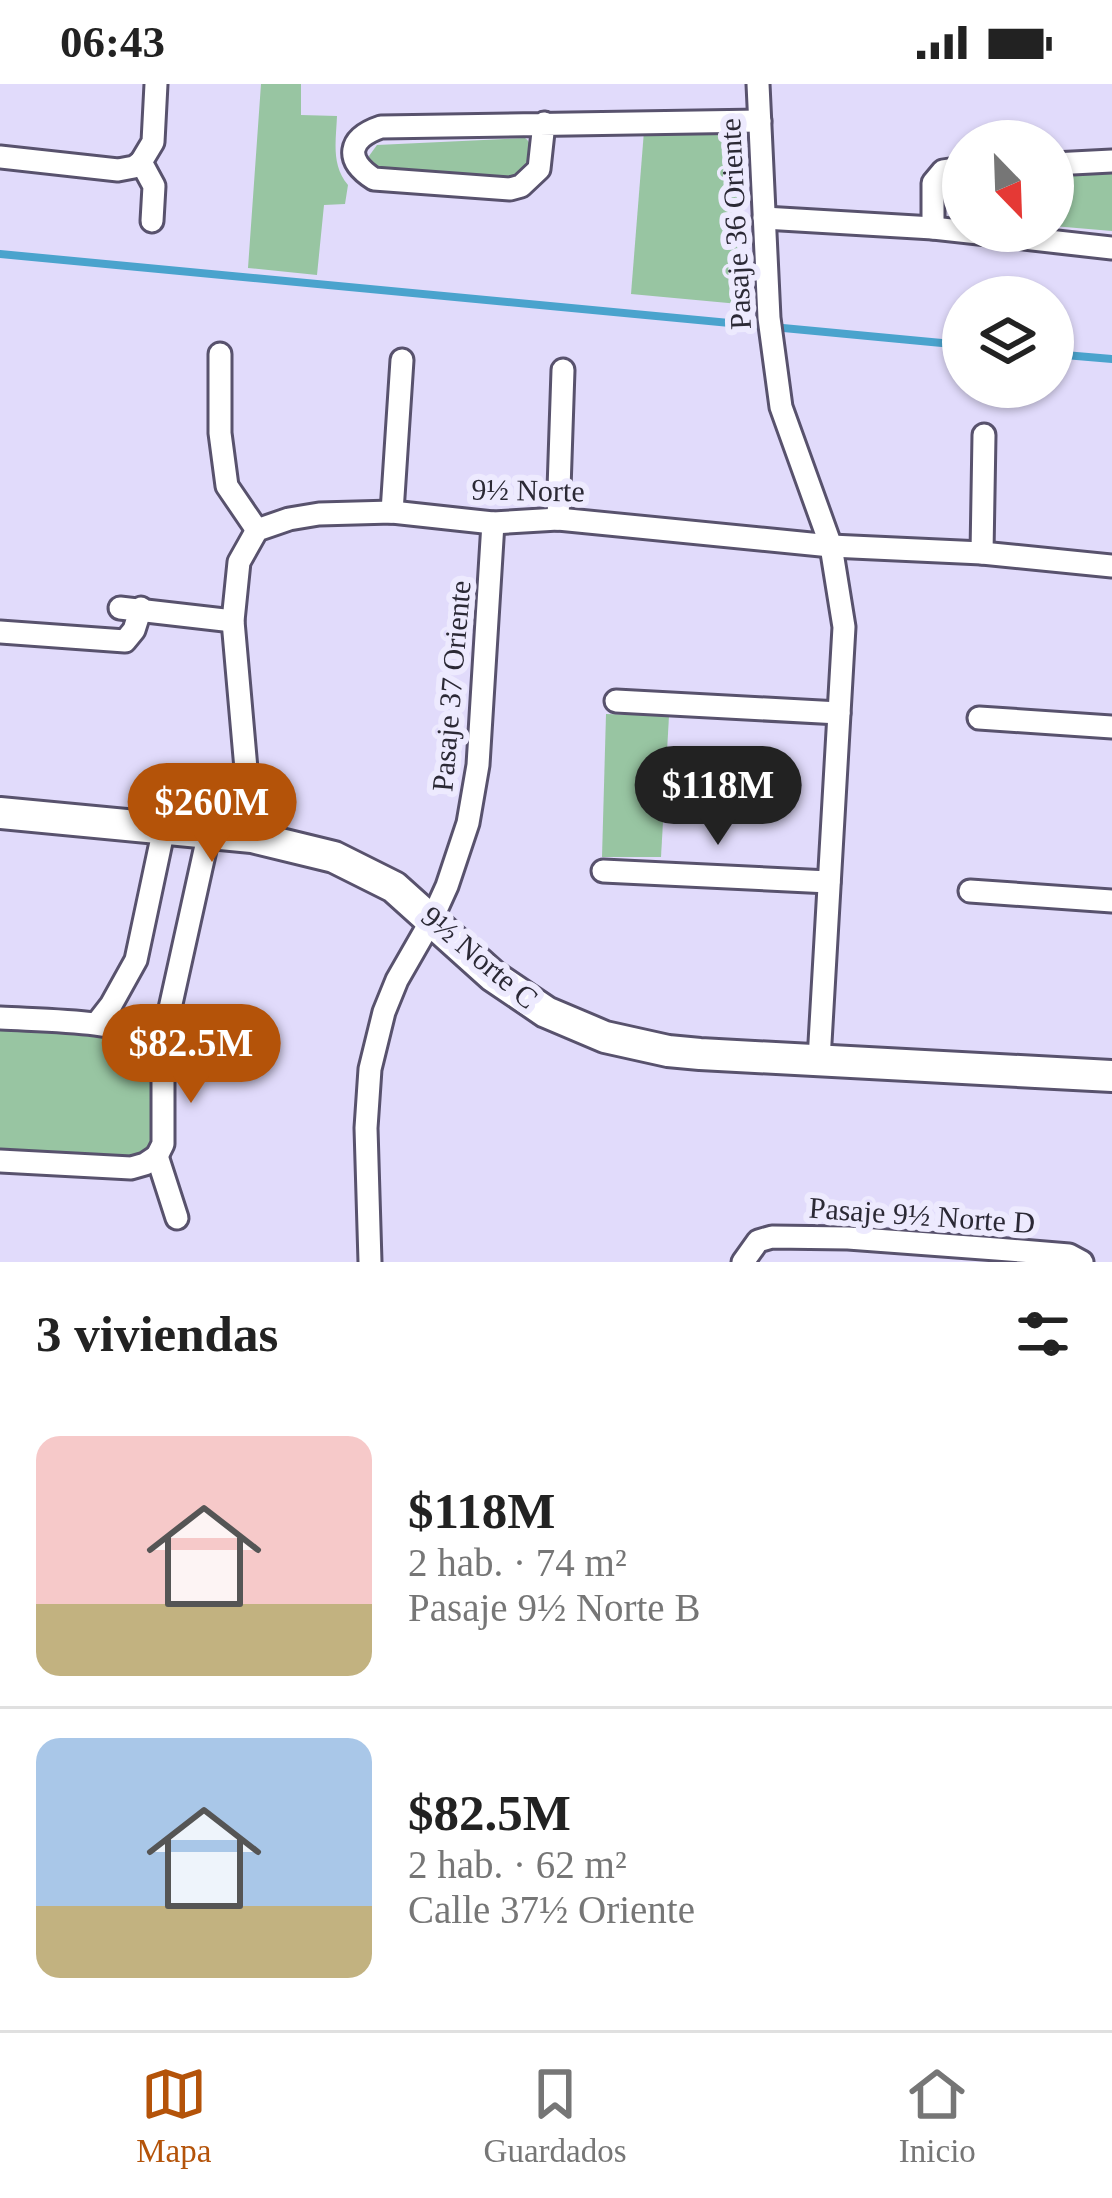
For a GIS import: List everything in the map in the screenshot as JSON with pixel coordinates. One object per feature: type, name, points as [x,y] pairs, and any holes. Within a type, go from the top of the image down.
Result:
[{"type":"street","points":[[0,157],[118,170],[141,163],[153,142],[156,84]]},
{"type":"street","name":"Pasaje 36 Oriente","points":[[758,84],[769,318],[781,407],[831,546],[844,627],[819,1060]]},
{"type":"street","points":[[544,123],[539,169],[510,189],[374,179],[354,161],[357,140],[381,128],[544,123],[760,121]]},
{"type":"street","points":[[1074,163],[1112,161]]},
{"type":"street","points":[[141,163],[154,186],[152,221]]},
{"type":"street","points":[[933,228],[933,183],[942,172]]},
{"type":"street","points":[[764,218],[933,228],[1112,248]]},
{"type":"street","points":[[220,354],[220,434],[227,486],[256,530],[239,562],[232,621],[252,837]]},
{"type":"street","points":[[392,512],[403,360]]},
{"type":"street","points":[[558,519],[563,370]]},
{"type":"street","points":[[982,553],[983,435]]},
{"type":"street","name":"9½ Norte","points":[[256,530],[319,514],[392,512],[493,523],[558,519],[831,546],[982,553],[1112,566]]},
{"type":"street","name":"Pasaje 37 Oriente","points":[[370,1262],[366,1129],[370,1069],[397,980],[432,919],[460,851],[474,794],[493,523]]},
{"type":"street","points":[[0,632],[125,641],[134,630],[130,608],[232,621]]},
{"type":"street","points":[[616,701],[839,713]]},
{"type":"street","points":[[979,718],[1112,727]]},
{"type":"street","name":"9½ Norte C","points":[[0,813],[252,837],[355,865],[394,886],[519,995],[604,1036],[668,1051],[1112,1076]]},
{"type":"street","points":[[97,1023],[112,1006],[136,960],[164,828]]},
{"type":"street","points":[[0,1161],[131,1168],[157,1156],[163,1144],[163,1040],[209,832]]},
{"type":"street","points":[[603,871],[829,883]]},
{"type":"street","points":[[970,891],[1112,901]]},
{"type":"street","points":[[0,1018],[97,1023],[163,1040]]},
{"type":"street","points":[[157,1156],[177,1218]]},
{"type":"street","name":"Pasaje 9½ Norte D","points":[[743,1262],[758,1241],[772,1237],[1069,1255],[1082,1262]]},
{"type":"green space","points":[[261,84],[301,84],[301,115],[337,116],[337,161],[348,185],[345,204],[324,205],[317,275],[248,268]]},
{"type":"green space","points":[[644,131],[727,132],[736,147],[739,304],[631,294]]},
{"type":"green space","points":[[525,138],[531,151],[528,166],[523,175],[506,180],[381,168],[369,156],[377,145]]},
{"type":"green space","points":[[1112,173],[1112,231],[1074,228],[1074,174]]},
{"type":"green space","points":[[606,714],[669,716],[661,857],[602,857]]},
{"type":"green space","points":[[0,1018],[163,1040],[163,1144],[145,1164],[0,1161]]},
{"type":"waterway","points":[[0,254],[942,343]]},
{"type":"waterway","points":[[1074,356],[1112,359]]}]
